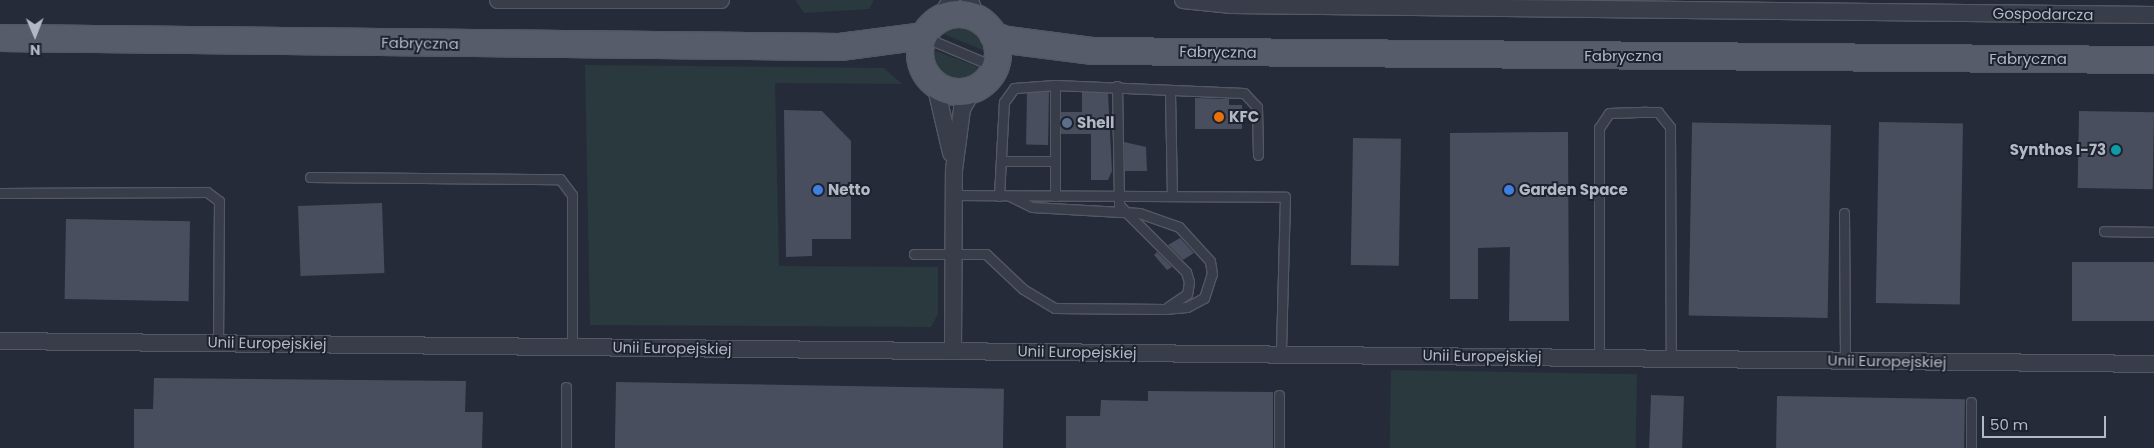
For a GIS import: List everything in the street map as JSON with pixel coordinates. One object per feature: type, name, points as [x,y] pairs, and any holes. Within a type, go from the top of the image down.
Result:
[{"type":"main road","name":"Fabryczna","points":[[840,47],[938,18],[958,14],[980,18],[1007,40],[1093,51]]},
{"type":"main road","points":[[928,74],[938,18]]},
{"type":"main road","points":[[972,90],[986,82],[995,67],[998,52],[980,18]]},
{"type":"main road","name":"Fabryczna","points":[[0,38],[840,47],[928,74],[953,92],[972,90]]},
{"type":"main road","name":"Fabryczna","points":[[995,67],[1024,57],[1093,51],[2154,60]]},
{"type":"street","points":[[498,0],[721,0]]},
{"type":"street","name":"Gospodarcza","points":[[1183,0],[1232,5],[1529,4],[2154,15]]},
{"type":"street","points":[[928,74],[954,170]]},
{"type":"street","points":[[953,351],[954,170],[962,109],[972,90]]},
{"type":"street","name":"Unii Europejskiej","points":[[0,340],[2154,364]]},
{"type":"lane","points":[[938,18],[995,67]]},
{"type":"lane","points":[[1000,196],[1001,113],[1008,93],[1024,85],[1117,86],[1170,93],[1250,95],[1257,107],[1258,155]]},
{"type":"lane","points":[[1055,85],[1055,196]]},
{"type":"lane","points":[[1117,86],[1117,196],[1125,213],[1186,272],[1187,294],[1164,309]]},
{"type":"lane","points":[[1170,93],[1172,196]]},
{"type":"lane","points":[[1599,358],[1599,128],[1609,113],[1658,112],[1670,127],[1671,358]]},
{"type":"lane","points":[[1001,161],[1054,161]]},
{"type":"lane","points":[[310,177],[560,180],[572,195],[572,347]]},
{"type":"lane","points":[[0,193],[207,192],[219,201],[218,343]]},
{"type":"lane","points":[[954,195],[1285,197],[1282,354]]},
{"type":"lane","points":[[914,254],[986,254],[1023,290],[1055,308],[1164,309],[1186,307],[1204,298],[1212,274],[1210,262],[1180,227],[1151,215],[1032,207],[1009,196]]},
{"type":"lane","points":[[1844,213],[1845,360]]},
{"type":"lane","points":[[2104,231],[2154,232]]},
{"type":"lane","points":[[566,387],[566,448]]},
{"type":"lane","points":[[1279,395],[1279,448]]},
{"type":"lane","points":[[1971,402],[1971,448]]},
{"type":"shaded area","points":[[795,0],[873,0],[873,2],[869,9],[804,13]]},
{"type":"shaded area","points":[[960,26],[977,34],[985,51],[939,32]]},
{"type":"shaded area","points":[[931,49],[981,68],[966,79],[950,79],[935,68]]},
{"type":"shaded area","points":[[585,65],[884,68],[902,84],[775,83],[779,266],[938,267],[938,314],[931,327],[590,325]]},
{"type":"shaded area","points":[[1391,370],[1637,374],[1636,448],[1390,448]]},
{"type":"building","points":[[1027,92],[1049,92],[1048,145],[1026,145]]},
{"type":"building","points":[[1082,92],[1108,93],[1112,171],[1108,180],[1091,180],[1091,134],[1061,134],[1061,112],[1082,112]]},
{"type":"building","name":"KFC","points":[[1195,98],[1229,99],[1229,105],[1242,105],[1242,129],[1195,129]]},
{"type":"building","name":"Netto","points":[[784,110],[822,111],[851,141],[851,239],[812,239],[812,256],[786,257]]},
{"type":"building","name":"Synthos I-73","points":[[2079,111],[2154,112],[2153,189],[2078,188]]},
{"type":"building","points":[[1879,122],[1963,123],[1960,304],[1876,303]]},
{"type":"building","points":[[1692,123],[1831,125],[1828,318],[1689,316]]},
{"type":"building","name":"Garden Space","points":[[1568,132],[1569,321],[1509,321],[1510,247],[1478,248],[1478,299],[1450,299],[1450,133]]},
{"type":"building","points":[[1353,138],[1401,139],[1399,266],[1351,265]]},
{"type":"building","points":[[1124,142],[1146,147],[1147,171],[1125,171]]},
{"type":"building","points":[[382,203],[384,273],[300,276],[298,206]]},
{"type":"building","points":[[66,219],[190,221],[189,301],[65,299]]},
{"type":"building","points":[[1180,238],[1194,253],[1183,260],[1168,245]]},
{"type":"building","points":[[1157,252],[1172,267],[1167,270],[1154,255]]},
{"type":"building","points":[[2072,262],[2154,262],[2154,321],[2072,321]]},
{"type":"building","points":[[154,378],[466,381],[465,412],[483,412],[482,448],[134,448],[134,409],[153,409]]},
{"type":"building","points":[[616,382],[1004,389],[1003,448],[615,448]]},
{"type":"building","points":[[1148,391],[1273,392],[1273,448],[1066,448],[1066,416],[1100,416],[1101,400],[1148,401]]},
{"type":"building","points":[[1651,395],[1684,396],[1682,448],[1649,448]]},
{"type":"building","points":[[1777,396],[1965,399],[1964,448],[1776,448]]},
{"type":"place","name":"KFC","points":[[1219,117]]},
{"type":"place","name":"Shell","points":[[1067,123]]},
{"type":"place","name":"Synthos I-73","points":[[2116,150]]},
{"type":"place","name":"Netto","points":[[818,190]]},
{"type":"place","name":"Garden Space","points":[[1509,190]]}]
